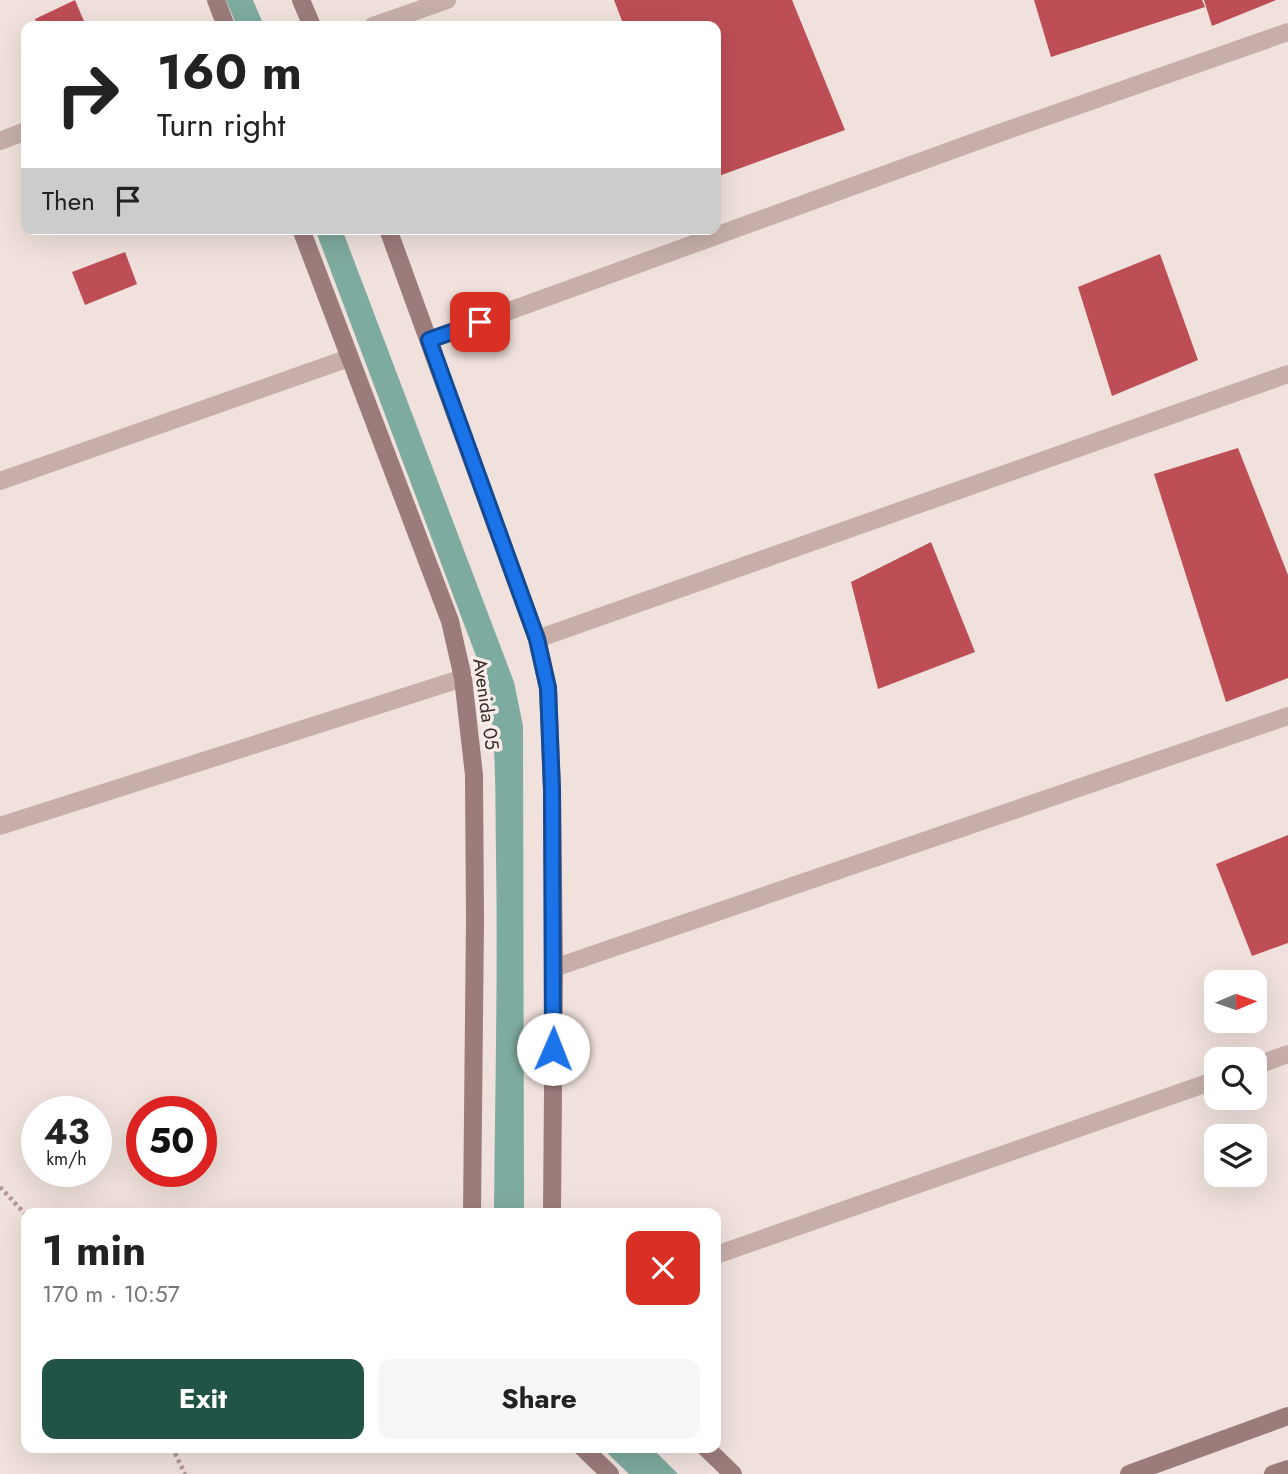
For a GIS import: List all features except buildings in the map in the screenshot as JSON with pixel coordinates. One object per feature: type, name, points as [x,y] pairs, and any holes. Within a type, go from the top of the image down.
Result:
[{"type":"main road","points":[[216,0],[224,21]]},
{"type":"main road","points":[[301,0],[310,21]]},
{"type":"main road","name":"Avenida 05","points":[[304,235],[450,621],[463,678],[474,775],[472,1208]]},
{"type":"main road","points":[[390,235],[537,639],[548,688],[554,968],[552,1208]]},
{"type":"main road","points":[[1129,1474],[1288,1416]]},
{"type":"main road","points":[[588,1453],[610,1474]]},
{"type":"main road","points":[[711,1453],[733,1474]]},
{"type":"main road","points":[[1273,1474],[1288,1469]]},
{"type":"street","points":[[387,21],[447,0]]},
{"type":"street","points":[[721,234],[1288,32]]},
{"type":"street","points":[[0,141],[21,133]]},
{"type":"street","points":[[429,340],[718,235]]},
{"type":"street","points":[[0,481],[349,358]]},
{"type":"street","points":[[537,639],[1288,374]]},
{"type":"street","points":[[0,826],[463,678]]},
{"type":"street","points":[[554,968],[1288,716]]},
{"type":"street","points":[[1267,1062],[1288,1054]]},
{"type":"street","points":[[721,1253],[1204,1084]]},
{"type":"path","points":[[0,1186],[21,1209]]},
{"type":"path","points":[[175,1453],[185,1474]]},
{"type":"water","points":[[226,0],[253,0],[262,21],[235,21]]},
{"type":"water","points":[[317,235],[344,235],[514,682],[523,726],[524,1208],[494,1208],[497,944],[495,791],[494,749],[487,685]]},
{"type":"water","points":[[607,1453],[657,1453],[678,1474],[629,1474]]},
{"type":"route","points":[[480,322],[429,340],[537,639],[548,688],[552,790],[553,1049]]}]
